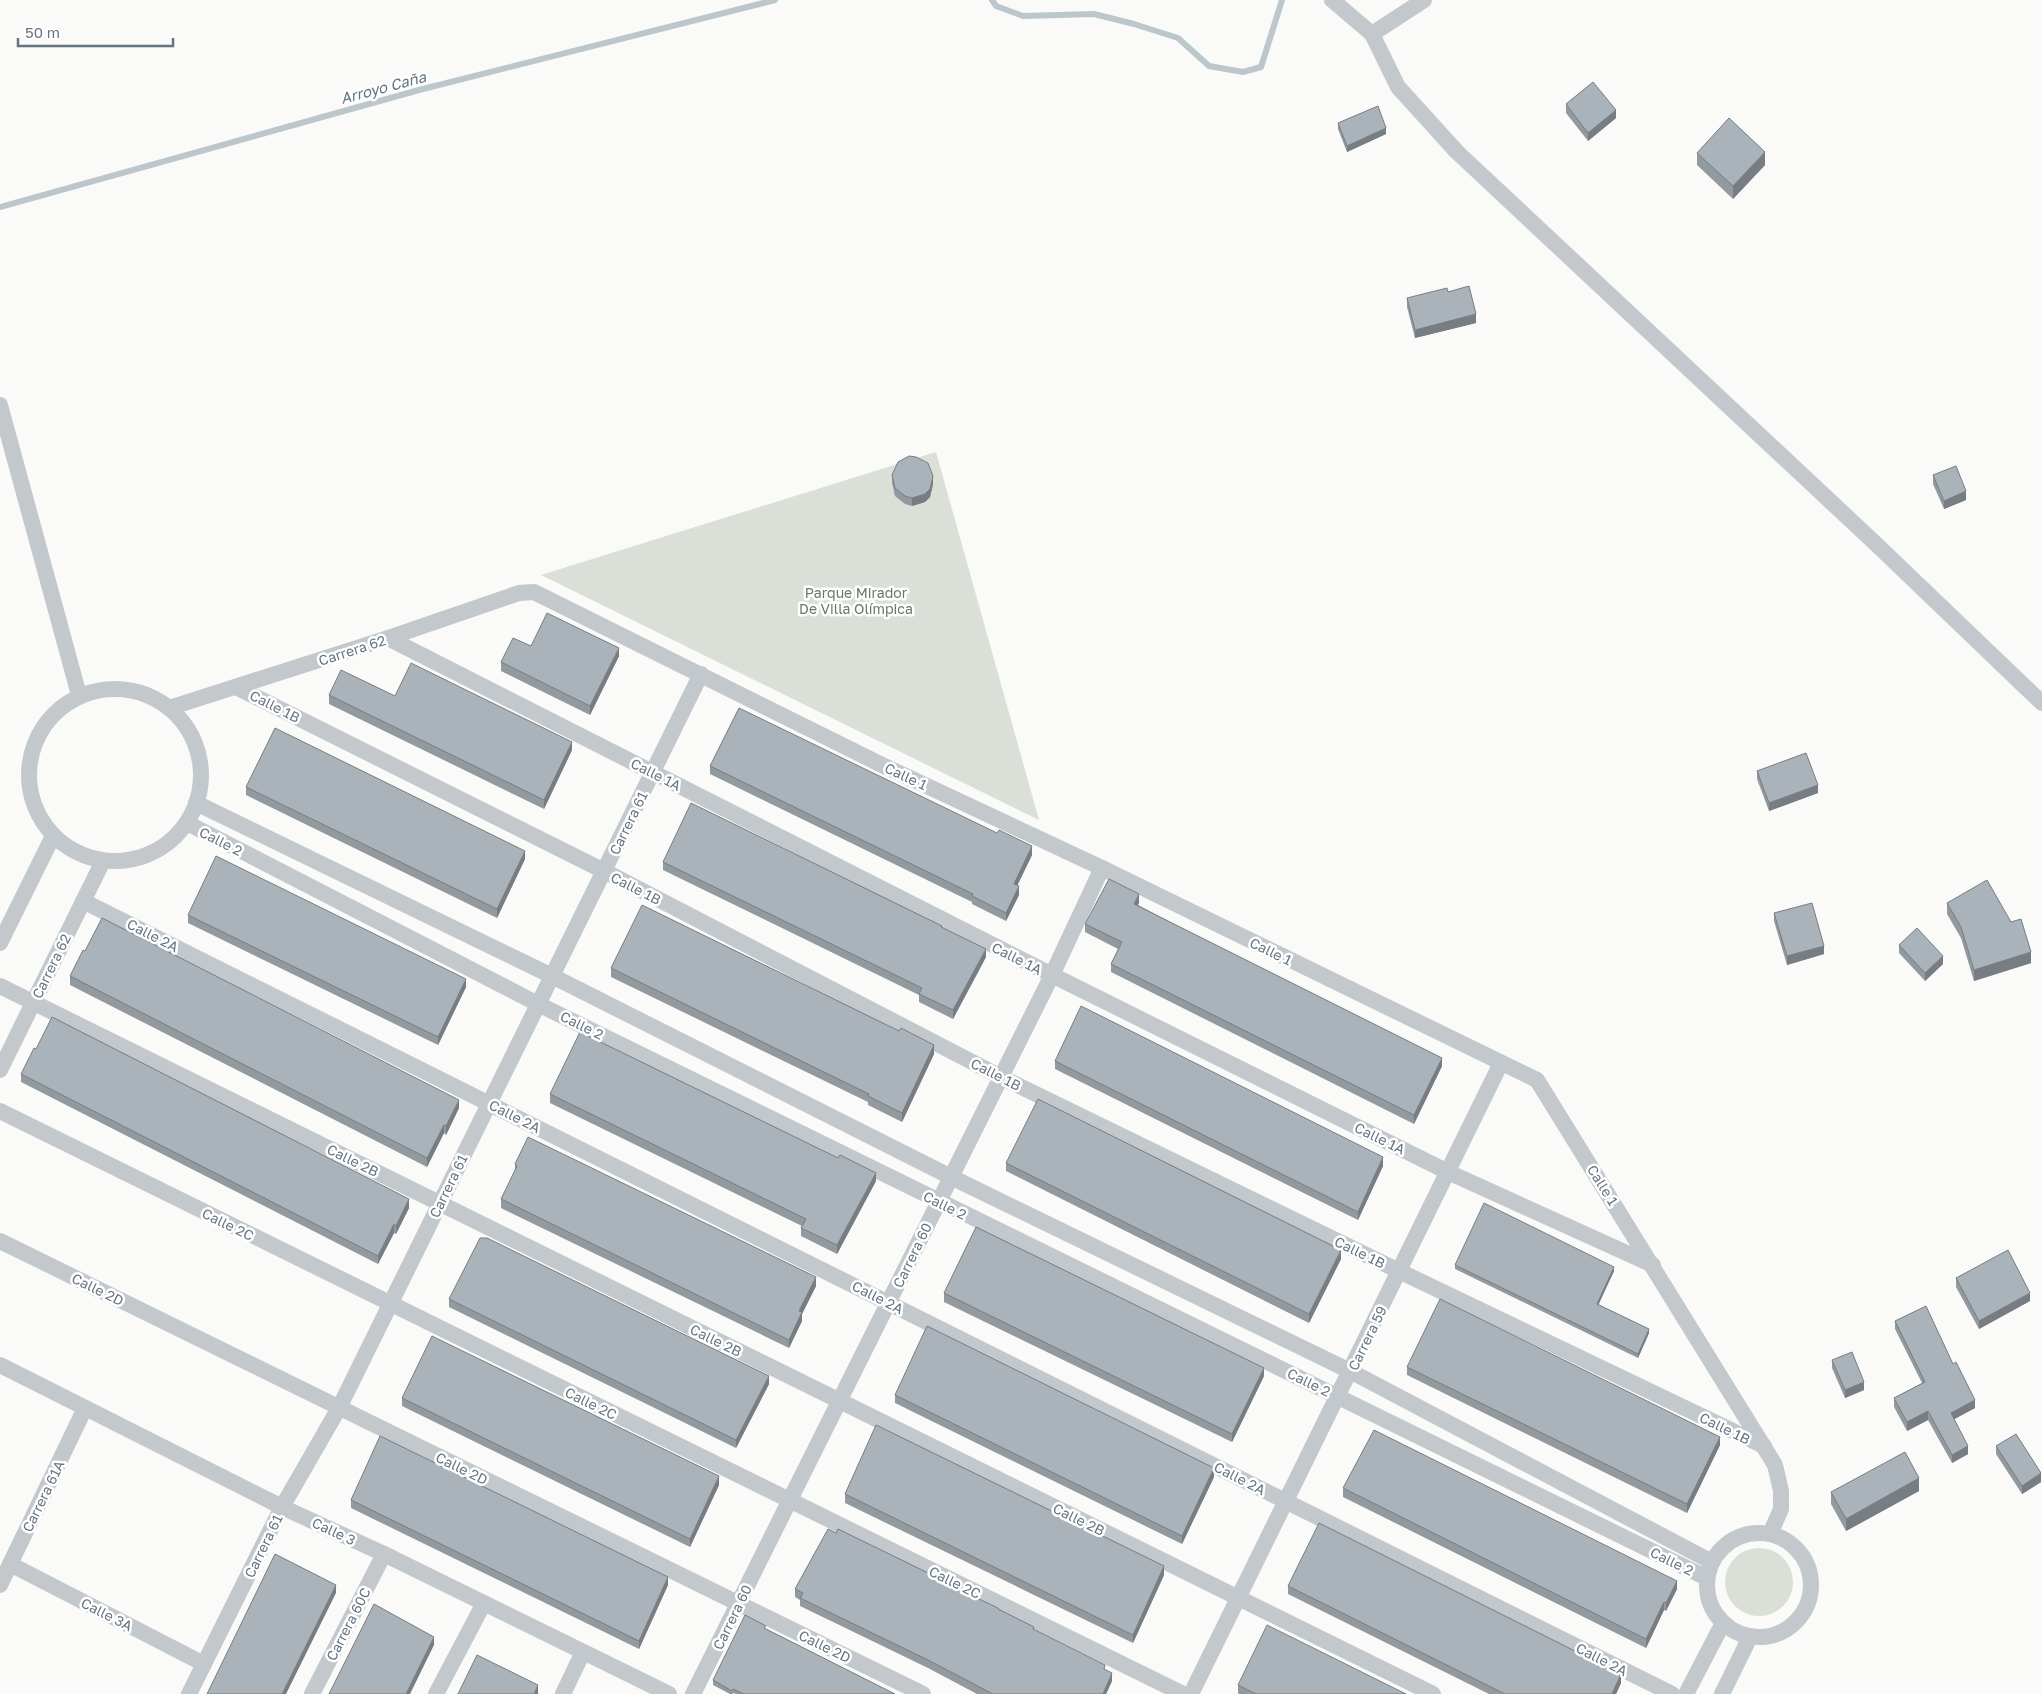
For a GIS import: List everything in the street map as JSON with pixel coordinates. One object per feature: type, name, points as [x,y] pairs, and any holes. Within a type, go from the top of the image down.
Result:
[{"type":"street","points":[[1332,0],[1372,34],[1398,87],[1457,152],[1876,544],[2042,703]]},
{"type":"street","points":[[1372,34],[1424,0]]},
{"type":"street","points":[[0,405],[79,695]]},
{"type":"street","name":"Carrera 62","points":[[169,708],[388,638],[519,593],[534,592]]},
{"type":"street","name":"Calle 1","points":[[534,592],[880,764],[1102,868],[1537,1080],[1776,1465],[1781,1491],[1780,1509],[1770,1534]]},
{"type":"street","name":"Calle 1A","points":[[388,638],[1052,975],[1448,1172],[1653,1265]]},
{"type":"street","name":"Carrera 61","points":[[189,1694],[282,1507],[339,1408],[701,674]]},
{"type":"street","name":"Calle 1B","points":[[236,687],[604,871],[1001,1077],[1399,1272],[1764,1446]]},
{"type":"street","points":[[115,689],[144,694],[169,708],[187,728],[198,752],[201,777],[196,803],[187,823],[170,842],[149,854],[126,861],[103,861],[78,853],[53,836],[39,815],[30,787],[31,758],[41,730],[60,708],[79,695],[115,689]]},
{"type":"street","name":"Calle 2","points":[[196,803],[552,976],[951,1177],[1350,1371],[1712,1562]]},
{"type":"street","name":"Calle 2","points":[[187,823],[538,1004],[1707,1578]]},
{"type":"street","points":[[0,944],[53,836]]},
{"type":"street","name":"Carrera 62","points":[[0,1070],[103,861]]},
{"type":"street","name":"Carrera 60","points":[[694,1694],[1052,975],[1102,868]]},
{"type":"street","name":"Calle 2A","points":[[83,901],[1672,1694]]},
{"type":"street","name":"Calle 2B","points":[[0,986],[1433,1694]]},
{"type":"street","name":"Carrera 59","points":[[1191,1694],[1501,1063]]},
{"type":"street","name":"Calle 2C","points":[[0,1111],[1183,1694]]},
{"type":"street","name":"Calle 2D","points":[[0,1241],[924,1694]]},
{"type":"street","name":"Calle 3","points":[[0,1365],[282,1507],[384,1554],[669,1694]]},
{"type":"street","name":"Carrera 61A","points":[[0,1585],[85,1408]]},
{"type":"street","points":[[1753,1533],[1770,1534],[1787,1541],[1800,1553],[1809,1569],[1812,1587],[1808,1604],[1799,1620],[1785,1631],[1768,1637],[1750,1637],[1736,1632],[1723,1623],[1713,1610],[1708,1595],[1707,1578],[1712,1562],[1722,1547],[1736,1538],[1753,1533]]},
{"type":"street","name":"Carrera 60C","points":[[312,1694],[384,1554]]},
{"type":"street","name":"Calle 3A","points":[[10,1564],[204,1664]]},
{"type":"street","points":[[436,1694],[484,1603]]},
{"type":"street","points":[[1686,1694],[1723,1623]]},
{"type":"street","points":[[1722,1694],[1750,1637]]},
{"type":"street","points":[[563,1694],[584,1652]]},
{"type":"green space","name":"Parque Mirador De Villa Olímpica","points":[[936,452],[1039,820],[541,575]]},
{"type":"green space","points":[[1759,1548],[1772,1551],[1783,1558],[1790,1569],[1793,1582],[1790,1595],[1783,1606],[1772,1613],[1759,1616],[1746,1613],[1735,1606],[1728,1595],[1725,1582],[1728,1569],[1735,1558],[1746,1551]]},
{"type":"building","points":[[1593,82],[1616,110],[1588,133],[1566,104]]},
{"type":"building","points":[[1378,106],[1386,128],[1347,146],[1338,123]]},
{"type":"building","points":[[1729,118],[1765,152],[1733,186],[1697,153]]},
{"type":"building","points":[[1469,286],[1476,314],[1415,330],[1407,298],[1447,288],[1448,292]]},
{"type":"building","points":[[909,456],[928,463],[933,476],[930,489],[925,494],[912,498],[905,496],[895,488],[892,475],[898,462]]},
{"type":"building","points":[[1956,466],[1966,491],[1944,501],[1933,475]]},
{"type":"building","points":[[547,613],[619,648],[590,706],[501,662],[513,638],[531,646]]},
{"type":"building","points":[[411,663],[572,742],[544,800],[329,695],[341,670],[395,696]]},
{"type":"building","points":[[739,708],[997,833],[999,830],[1032,846],[1014,884],[1019,886],[1006,913],[972,896],[973,894],[710,766]]},
{"type":"building","points":[[275,728],[525,851],[497,909],[246,787]]},
{"type":"building","points":[[1806,753],[1818,785],[1769,803],[1757,771]]},
{"type":"building","points":[[691,803],[986,949],[953,1010],[919,994],[922,988],[663,862]]},
{"type":"building","points":[[216,856],[466,979],[438,1037],[188,915]]},
{"type":"building","points":[[1109,879],[1139,894],[1134,904],[1442,1058],[1414,1115],[1111,964],[1122,942],[1085,924]]},
{"type":"building","points":[[1987,880],[2011,922],[2021,919],[2031,952],[1974,970],[1961,927],[1947,903]]},
{"type":"building","points":[[1812,903],[1824,946],[1787,956],[1774,913]]},
{"type":"building","points":[[642,905],[899,1031],[901,1028],[934,1045],[902,1113],[868,1096],[869,1094],[611,968]]},
{"type":"building","points":[[102,918],[459,1100],[427,1158],[70,976]]},
{"type":"building","points":[[1917,928],[1943,956],[1925,973],[1899,945]]},
{"type":"building","points":[[1081,1006],[1383,1157],[1358,1212],[1055,1061]]},
{"type":"building","points":[[52,1017],[409,1199],[378,1256],[21,1074]]},
{"type":"building","points":[[580,1032],[838,1158],[840,1155],[876,1173],[837,1245],[801,1228],[806,1219],[550,1094]]},
{"type":"building","points":[[1038,1099],[1341,1250],[1309,1314],[1006,1163]]},
{"type":"building","points":[[528,1137],[816,1277],[799,1311],[802,1312],[789,1340],[501,1199]]},
{"type":"building","points":[[1484,1203],[1614,1267],[1597,1304],[1649,1329],[1638,1354],[1455,1265]]},
{"type":"building","points":[[976,1227],[1264,1368],[1232,1434],[944,1293]]},
{"type":"building","points":[[480,1238],[487,1238],[769,1376],[736,1440],[449,1299]]},
{"type":"building","points":[[2008,1250],[2030,1293],[1979,1321],[1956,1278]]},
{"type":"building","points":[[1440,1299],[1720,1437],[1687,1504],[1407,1367]]},
{"type":"building","points":[[1926,1306],[1953,1364],[1956,1362],[1975,1400],[1951,1413],[1968,1446],[1952,1455],[1928,1411],[1907,1422],[1894,1398],[1925,1382],[1895,1321]]},
{"type":"building","points":[[927,1326],[1214,1468],[1182,1536],[895,1395]]},
{"type":"building","points":[[432,1336],[719,1476],[690,1539],[402,1398]]},
{"type":"building","points":[[1852,1352],[1864,1382],[1845,1390],[1832,1360]]},
{"type":"building","points":[[876,1425],[1164,1566],[1133,1635],[845,1494]]},
{"type":"building","points":[[1374,1430],[1677,1581],[1666,1603],[1664,1602],[1646,1639],[1343,1488]]},
{"type":"building","points":[[2016,1434],[2041,1473],[2022,1486],[1996,1446]]},
{"type":"building","points":[[380,1436],[668,1577],[639,1641],[351,1500]]},
{"type":"building","points":[[1905,1452],[1919,1478],[1846,1519],[1831,1492]]},
{"type":"building","points":[[1319,1523],[1621,1674],[1612,1694],[1505,1694],[1288,1586]]},
{"type":"building","points":[[828,1529],[836,1533],[838,1529],[963,1590],[1034,1627],[1033,1629],[1105,1665],[1104,1669],[1112,1673],[1103,1694],[993,1694],[800,1598],[803,1593],[795,1589]]},
{"type":"building","points":[[275,1554],[336,1585],[282,1694],[207,1694]]},
{"type":"building","points":[[374,1604],[434,1637],[406,1694],[329,1694]]},
{"type":"building","points":[[745,1615],[766,1626],[764,1628],[895,1694],[744,1694],[733,1689],[732,1691],[713,1680]]},
{"type":"building","points":[[1267,1625],[1406,1694],[1256,1694],[1238,1685]]},
{"type":"building","points":[[477,1655],[538,1685],[534,1694],[458,1694]]},
{"type":"waterway","name":"Arroyo Caña","points":[[0,207],[419,90],[775,0]]},
{"type":"waterway","name":"Arroyo Caña","points":[[992,0],[996,6],[1023,16],[1094,14],[1134,24],[1178,38],[1209,66],[1243,72],[1261,67],[1282,0]]}]
